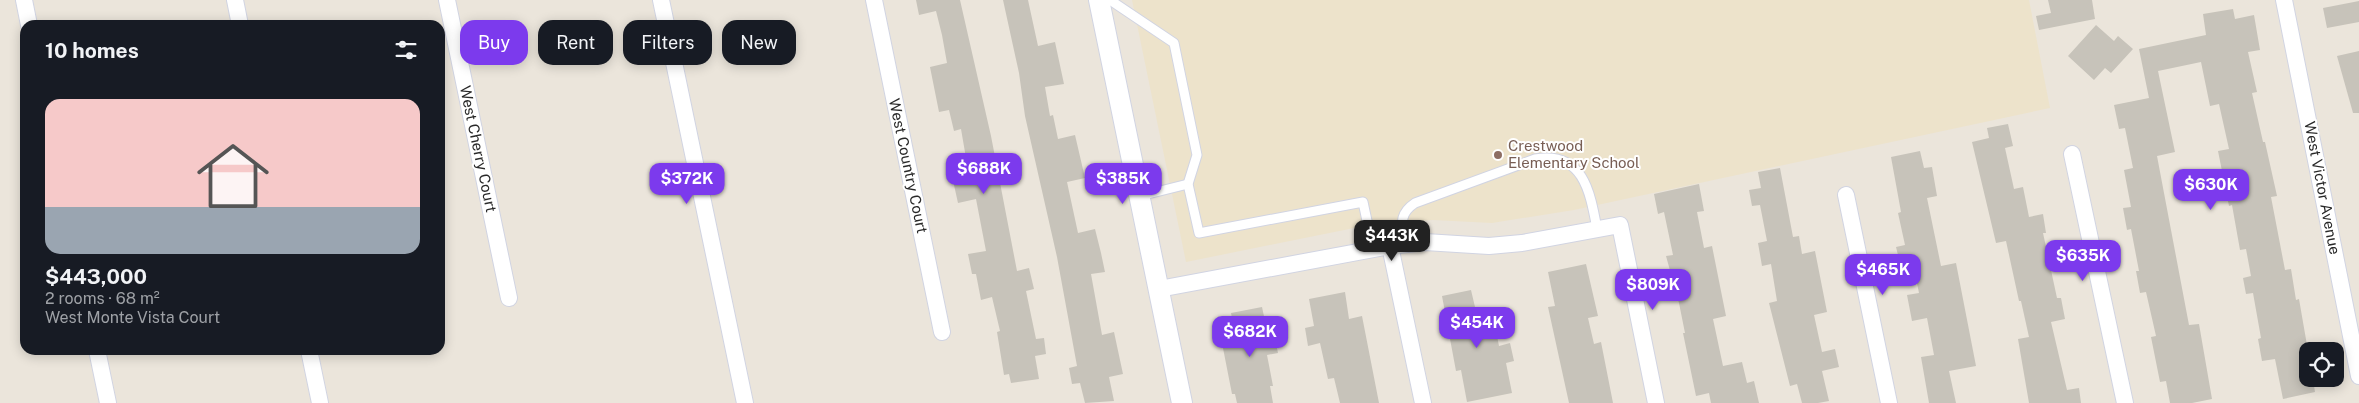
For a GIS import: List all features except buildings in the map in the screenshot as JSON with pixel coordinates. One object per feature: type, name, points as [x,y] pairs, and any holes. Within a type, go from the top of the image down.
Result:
[{"type":"street","points":[[24,0],[28,20]]},
{"type":"street","points":[[235,0],[239,20]]},
{"type":"street","name":"West Cherry Court","points":[[447,0],[509,298]]},
{"type":"street","points":[[661,0],[745,403]]},
{"type":"street","name":"West Country Court","points":[[874,0],[942,332]]},
{"type":"street","points":[[1099,0],[1182,403]]},
{"type":"street","name":"West Victor Avenue","points":[[2284,0],[2359,376]]},
{"type":"street","points":[[2072,154],[2125,403]]},
{"type":"street","points":[[1846,195],[1889,403]]},
{"type":"street","points":[[1159,289],[1398,245],[1425,242],[1489,246],[1522,243],[1620,225],[1656,403]]},
{"type":"street","points":[[1398,245],[1423,403]]},
{"type":"street","points":[[98,355],[108,403]]},
{"type":"street","points":[[310,355],[320,403]]},
{"type":"lane","points":[[1110,0],[1174,42],[1197,155],[1188,184],[1198,233],[1363,202],[1373,249]]},
{"type":"lane","points":[[1398,245],[1402,218],[1406,209],[1415,203],[1535,159],[1549,157],[1563,160],[1578,171],[1586,186],[1598,229]]},
{"type":"lane","points":[[1139,196],[1188,184]]},
{"type":"shaded area","name":"Crestwood Elementary School","points":[[1132,0],[2029,0],[2050,108],[1574,210],[1492,223],[1433,220],[1374,224],[1186,262]]},
{"type":"place","name":"Crestwood Elementary School","points":[[1498,155]]}]
